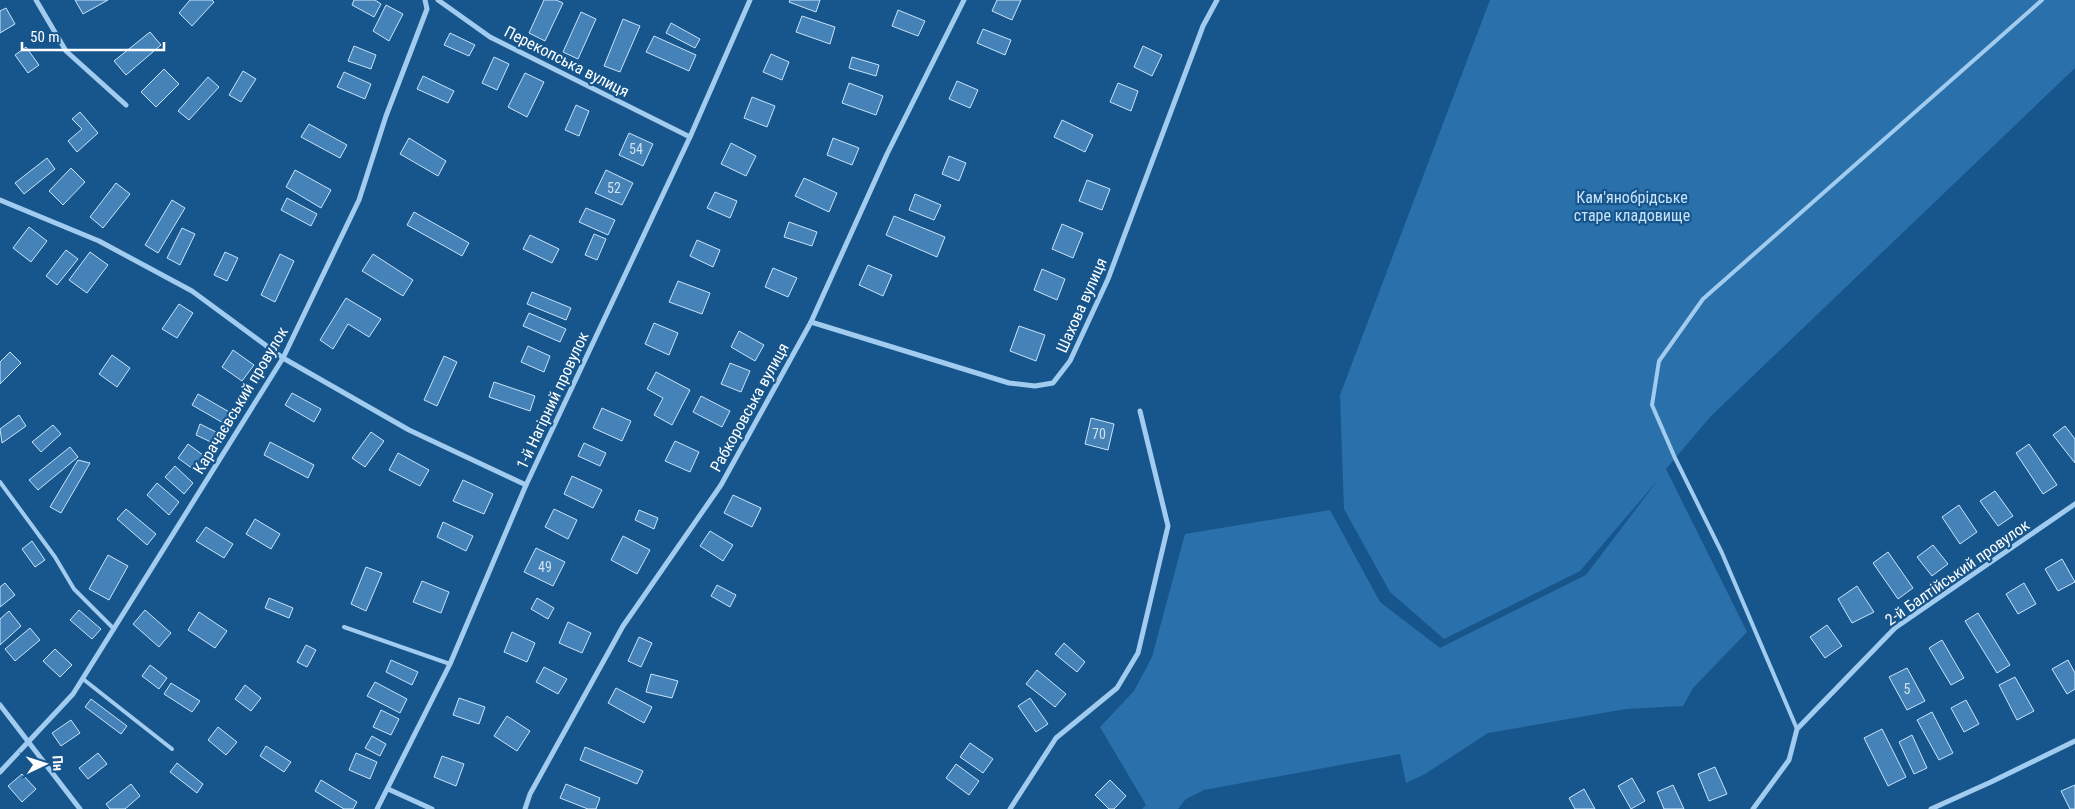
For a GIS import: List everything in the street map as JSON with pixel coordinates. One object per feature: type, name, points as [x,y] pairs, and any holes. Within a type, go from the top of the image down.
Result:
[{"type":"street","points":[[36,0],[66,51],[126,105]]},
{"type":"street","name":"Карачаєвський провулок","points":[[0,772],[73,694],[282,358],[359,200],[386,116],[427,9],[424,0]]},
{"type":"street","name":"Перекопська вулиця","points":[[438,0],[490,37],[690,136]]},
{"type":"street","name":"1-й Нагірний провулок","points":[[377,809],[450,664],[526,485],[690,136],[750,0]]},
{"type":"street","name":"Рабкоровська вулиця","points":[[526,809],[530,794],[623,626],[721,485],[810,322],[887,154],[964,0]]},
{"type":"street","name":"Шахова вулиця","points":[[810,322],[1009,383],[1035,386],[1053,383],[1070,361],[1108,279],[1203,26],[1217,0]]},
{"type":"street","points":[[0,200],[99,241],[192,291],[282,358],[409,430],[526,485]]},
{"type":"street","points":[[1010,809],[1056,738],[1117,688],[1138,654],[1168,526],[1140,412]]},
{"type":"street","name":"2-й Балтійський провулок","points":[[1753,809],[1789,760],[1797,729],[1895,628],[2075,504]]},
{"type":"street","points":[[0,706],[80,809]]},
{"type":"street","points":[[1931,809],[2075,741]]},
{"type":"street","points":[[388,789],[432,809]]},
{"type":"lane","points":[[1797,729],[1722,552],[1675,458],[1652,405],[1659,361],[1703,299],[2042,0]]},
{"type":"lane","points":[[0,482],[55,557],[74,589],[114,629]]},
{"type":"lane","points":[[344,626],[450,664]]},
{"type":"lane","points":[[83,679],[172,749]]},
{"type":"green space","name":"Кам'янобрідське старе кладовище","points":[[1490,0],[2075,0],[2075,68],[1711,416],[1666,469],[1747,632],[1693,688],[1683,706],[1626,709],[1488,733],[1425,774],[1406,783],[1400,754],[1204,790],[1186,799],[1178,809],[1142,809],[1146,805],[1100,727],[1134,691],[1152,657],[1185,534],[1330,510],[1380,602],[1440,648],[1586,575],[1658,480],[1580,571],[1444,639],[1390,592],[1344,509],[1340,395]]},
{"type":"building","points":[[75,0],[108,0],[83,14]]},
{"type":"building","points":[[190,0],[212,0],[214,2],[192,26],[179,13]]},
{"type":"building","points":[[354,0],[375,0],[381,4],[374,17],[352,5]]},
{"type":"building","points":[[544,0],[556,0],[563,3],[545,41],[529,33]]},
{"type":"building","points":[[790,0],[820,0],[816,12],[789,2]]},
{"type":"building","points":[[997,0],[1021,0],[1012,20],[992,11]]},
{"type":"building","points":[[386,5],[403,14],[389,41],[373,31]]},
{"type":"building","points":[[6,8],[15,24],[0,33],[0,11]]},
{"type":"building","points":[[898,10],[925,21],[918,36],[892,26]]},
{"type":"building","points":[[581,12],[596,19],[578,59],[563,52]]},
{"type":"building","points":[[802,16],[835,27],[830,44],[796,32]]},
{"type":"building","points":[[623,19],[640,26],[620,72],[604,66]]},
{"type":"building","points":[[671,23],[700,39],[695,48],[666,33]]},
{"type":"building","points":[[983,29],[1011,40],[1005,55],[977,43]]},
{"type":"building","points":[[150,32],[161,45],[126,75],[114,61]]},
{"type":"building","points":[[450,33],[475,45],[469,56],[444,45]]},
{"type":"building","points":[[654,36],[696,55],[689,71],[646,52]]},
{"type":"building","points":[[354,46],[376,55],[371,69],[348,61]]},
{"type":"building","points":[[1143,46],[1162,55],[1152,76],[1134,67]]},
{"type":"building","points":[[26,47],[39,65],[28,73],[15,55]]},
{"type":"building","points":[[771,54],[789,62],[782,80],[763,72]]},
{"type":"building","points":[[494,57],[509,64],[497,90],[482,83]]},
{"type":"building","points":[[852,57],[879,65],[876,76],[849,68]]},
{"type":"building","points":[[164,69],[179,84],[156,107],[141,92]]},
{"type":"building","points":[[243,71],[256,79],[241,102],[229,95]]},
{"type":"building","points":[[344,72],[371,84],[365,99],[337,87]]},
{"type":"building","points":[[525,73],[544,82],[527,117],[508,107]]},
{"type":"building","points":[[423,76],[454,91],[448,103],[417,89]]},
{"type":"building","points":[[208,77],[219,87],[189,120],[178,111]]},
{"type":"building","points":[[957,81],[978,90],[970,108],[949,99]]},
{"type":"building","points":[[849,83],[883,96],[876,115],[842,103]]},
{"type":"building","points":[[1118,83],[1138,91],[1131,111],[1110,102]]},
{"type":"building","points":[[752,97],[775,106],[767,127],[744,118]]},
{"type":"building","points":[[576,105],[589,111],[579,136],[565,130]]},
{"type":"building","points":[[80,112],[98,133],[77,152],[68,141],[82,129],[72,119]]},
{"type":"building","points":[[1062,120],[1093,135],[1085,152],[1054,137]]},
{"type":"building","points":[[309,124],[347,145],[340,158],[301,137]]},
{"type":"building","points":[[629,133],[653,144],[643,166],[619,155]]},
{"type":"building","points":[[409,138],[446,161],[438,176],[400,154]]},
{"type":"building","points":[[833,138],[859,148],[852,165],[827,155]]},
{"type":"building","points":[[731,143],[756,156],[746,176],[721,164]]},
{"type":"building","points":[[949,156],[966,163],[959,181],[942,174]]},
{"type":"building","points":[[47,158],[55,169],[24,194],[15,183]]},
{"type":"building","points":[[71,168],[85,182],[63,205],[49,191]]},
{"type":"building","points":[[295,170],[331,190],[321,208],[286,187]]},
{"type":"building","points":[[606,170],[633,183],[622,205],[595,193]]},
{"type":"building","points":[[804,178],[837,193],[829,212],[795,196]]},
{"type":"building","points":[[1087,180],[1110,189],[1102,210],[1079,201]]},
{"type":"building","points":[[116,183],[130,194],[103,228],[90,217]]},
{"type":"building","points":[[715,192],[737,201],[730,218],[707,208]]},
{"type":"building","points":[[915,194],[941,205],[934,220],[909,210]]},
{"type":"building","points":[[287,198],[317,214],[311,226],[281,210]]},
{"type":"building","points":[[172,200],[185,208],[158,253],[145,245]]},
{"type":"building","points":[[586,208],[615,220],[608,235],[579,222]]},
{"type":"building","points":[[414,212],[469,243],[462,256],[407,225]]},
{"type":"building","points":[[894,216],[945,237],[937,257],[886,235]]},
{"type":"building","points":[[789,222],[817,232],[812,246],[784,237]]},
{"type":"building","points":[[1062,224],[1083,233],[1073,258],[1052,249]]},
{"type":"building","points":[[29,227],[47,241],[31,262],[13,248]]},
{"type":"building","points":[[182,228],[195,234],[180,265],[167,258]]},
{"type":"building","points":[[594,234],[606,239],[597,260],[585,255]]},
{"type":"building","points":[[530,235],[559,249],[552,263],[523,249]]},
{"type":"building","points":[[697,240],[720,250],[713,267],[690,256]]},
{"type":"building","points":[[66,250],[78,259],[57,285],[46,276]]},
{"type":"building","points":[[90,252],[108,265],[87,293],[69,280]]},
{"type":"building","points":[[225,252],[238,258],[227,281],[214,275]]},
{"type":"building","points":[[280,254],[294,261],[275,302],[261,295]]},
{"type":"building","points":[[373,254],[413,280],[403,296],[362,271]]},
{"type":"building","points":[[868,265],[892,275],[883,296],[859,285]]},
{"type":"building","points":[[773,268],[797,278],[788,297],[765,287]]},
{"type":"building","points":[[1042,269],[1065,279],[1057,300],[1034,290]]},
{"type":"building","points":[[678,281],[710,293],[702,314],[669,302]]},
{"type":"building","points":[[532,292],[571,308],[566,320],[527,304]]},
{"type":"building","points":[[346,298],[381,319],[369,337],[348,324],[333,349],[320,340]]},
{"type":"building","points":[[179,304],[193,313],[177,338],[162,329]]},
{"type":"building","points":[[529,313],[566,329],[560,342],[523,326]]},
{"type":"building","points":[[654,323],[678,333],[669,355],[645,344]]},
{"type":"building","points":[[1019,326],[1045,335],[1036,361],[1010,351]]},
{"type":"building","points":[[739,331],[764,345],[755,361],[731,347]]},
{"type":"building","points":[[528,346],[550,356],[544,372],[521,362]]},
{"type":"building","points":[[233,350],[254,365],[242,381],[222,367]]},
{"type":"building","points":[[10,352],[21,363],[0,384],[0,362]]},
{"type":"building","points":[[112,355],[130,368],[117,387],[99,374]]},
{"type":"building","points":[[444,356],[457,362],[437,406],[424,400]]},
{"type":"building","points":[[730,363],[750,371],[741,392],[721,384]]},
{"type":"building","points":[[656,372],[690,390],[672,425],[654,415],[663,398],[647,389]]},
{"type":"building","points":[[494,382],[535,396],[530,411],[489,397]]},
{"type":"building","points":[[292,393],[321,409],[314,422],[285,405]]},
{"type":"building","points":[[198,394],[231,413],[225,424],[192,405]]},
{"type":"building","points":[[701,396],[730,411],[722,427],[693,412]]},
{"type":"building","points":[[602,408],[631,421],[622,441],[593,428]]},
{"type":"building","points":[[19,415],[26,426],[2,443],[0,429]]},
{"type":"building","points":[[1091,418],[1114,424],[1108,450],[1085,444]]},
{"type":"building","points":[[200,424],[218,433],[213,443],[196,435]]},
{"type":"building","points":[[53,425],[61,434],[41,452],[32,442]]},
{"type":"building","points":[[2065,426],[2075,439],[2075,463],[2053,435]]},
{"type":"building","points":[[371,432],[384,441],[365,467],[352,458]]},
{"type":"building","points":[[675,441],[699,452],[690,472],[665,461]]},
{"type":"building","points":[[270,442],[314,465],[308,478],[264,455]]},
{"type":"building","points":[[584,443],[606,453],[600,466],[578,456]]},
{"type":"building","points":[[188,444],[207,458],[197,472],[178,458]]},
{"type":"building","points":[[2029,444],[2057,485],[2043,494],[2016,453]]},
{"type":"building","points":[[70,447],[78,457],[38,490],[29,480]]},
{"type":"building","points":[[398,453],[429,470],[420,486],[389,470]]},
{"type":"building","points":[[78,460],[90,463],[61,513],[50,507]]},
{"type":"building","points":[[175,466],[193,483],[184,494],[165,477]]},
{"type":"building","points":[[572,476],[602,490],[593,508],[564,494]]},
{"type":"building","points":[[463,480],[493,494],[484,514],[453,501]]},
{"type":"building","points":[[157,483],[179,502],[169,515],[147,495]]},
{"type":"building","points":[[1995,491],[2013,516],[1998,526],[1980,501]]},
{"type":"building","points":[[733,495],[761,508],[752,527],[724,513]]},
{"type":"building","points":[[1959,505],[1977,532],[1960,544],[1942,517]]},
{"type":"building","points":[[126,509],[156,534],[147,545],[117,519]]},
{"type":"building","points":[[554,509],[577,520],[568,539],[545,527]]},
{"type":"building","points":[[639,510],[658,518],[654,529],[635,520]]},
{"type":"building","points":[[255,519],[280,534],[271,549],[246,534]]},
{"type":"building","points":[[443,522],[473,536],[466,551],[437,537]]},
{"type":"building","points":[[206,527],[233,544],[224,558],[196,541]]},
{"type":"building","points":[[710,531],[733,545],[723,561],[700,546]]},
{"type":"building","points":[[623,536],[650,550],[637,574],[611,560]]},
{"type":"building","points":[[32,541],[45,560],[35,567],[22,549]]},
{"type":"building","points":[[1933,545],[1948,564],[1932,576],[1917,557]]},
{"type":"building","points":[[536,548],[565,562],[553,586],[524,572]]},
{"type":"building","points":[[1888,552],[1913,588],[1898,599],[1873,563]]},
{"type":"building","points":[[108,555],[128,566],[109,600],[89,589]]},
{"type":"building","points":[[2062,559],[2075,582],[2058,591],[2045,569]]},
{"type":"building","points":[[366,567],[382,573],[366,611],[351,604]]},
{"type":"building","points":[[422,581],[449,592],[441,613],[413,602]]},
{"type":"building","points":[[5,583],[15,595],[0,607],[0,587]]},
{"type":"building","points":[[2024,583],[2036,604],[2018,614],[2006,594]]},
{"type":"building","points":[[717,585],[736,595],[730,607],[711,596]]},
{"type":"building","points":[[1857,586],[1874,612],[1852,623],[1838,599]]},
{"type":"building","points":[[269,598],[293,608],[289,618],[265,608]]},
{"type":"building","points":[[537,598],[554,608],[548,619],[531,609]]},
{"type":"building","points":[[79,610],[101,629],[92,639],[70,620]]},
{"type":"building","points":[[145,610],[171,633],[159,647],[133,624]]},
{"type":"building","points":[[9,611],[21,626],[0,645],[0,619]]},
{"type":"building","points":[[199,612],[227,631],[215,648],[188,630]]},
{"type":"building","points":[[1978,613],[2010,665],[1997,673],[1965,621]]},
{"type":"building","points":[[568,622],[591,633],[582,653],[559,643]]},
{"type":"building","points":[[1827,625],[1842,646],[1825,658],[1810,637]]},
{"type":"building","points":[[30,628],[40,640],[15,661],[5,649]]},
{"type":"building","points":[[512,632],[535,643],[527,662],[504,652]]},
{"type":"building","points":[[639,637],[652,643],[641,667],[628,661]]},
{"type":"building","points":[[1942,640],[1964,678],[1951,685],[1929,648]]},
{"type":"building","points":[[1064,643],[1085,662],[1077,672],[1055,654]]},
{"type":"building","points":[[306,645],[316,650],[307,667],[297,662]]},
{"type":"building","points":[[55,649],[72,665],[60,677],[43,661]]},
{"type":"building","points":[[391,660],[418,672],[412,685],[386,672]]},
{"type":"building","points":[[2068,660],[2075,673],[2075,689],[2067,694],[2052,669]]},
{"type":"building","points":[[150,665],[167,678],[159,689],[142,676]]},
{"type":"building","points":[[544,667],[567,679],[558,694],[536,682]]},
{"type":"building","points":[[1907,668],[1925,701],[1907,710],[1889,677]]},
{"type":"building","points":[[1037,670],[1066,694],[1055,707],[1026,684]]},
{"type":"building","points":[[651,674],[678,681],[672,698],[646,692]]},
{"type":"building","points":[[2015,677],[2034,711],[2017,720],[1999,685]]},
{"type":"building","points":[[375,682],[407,699],[400,713],[367,696]]},
{"type":"building","points":[[171,683],[200,701],[192,712],[164,694]]},
{"type":"building","points":[[245,685],[261,698],[251,711],[235,699]]},
{"type":"building","points":[[616,688],[652,707],[644,723],[608,703]]},
{"type":"building","points":[[459,698],[485,707],[479,724],[453,715]]},
{"type":"building","points":[[1030,698],[1048,724],[1036,732],[1018,706]]},
{"type":"building","points":[[91,699],[127,726],[121,734],[85,707]]},
{"type":"building","points":[[1966,700],[1979,724],[1964,732],[1951,708]]},
{"type":"building","points":[[381,710],[399,719],[391,735],[373,727]]},
{"type":"building","points":[[1932,712],[1953,753],[1939,760],[1917,720]]},
{"type":"building","points":[[507,716],[530,731],[517,751],[494,736]]},
{"type":"building","points":[[71,720],[80,733],[61,746],[52,733]]},
{"type":"building","points":[[218,727],[237,742],[226,755],[208,740]]},
{"type":"building","points":[[1882,729],[1906,777],[1888,786],[1864,738]]},
{"type":"building","points":[[1912,735],[1927,768],[1914,774],[1899,742]]},
{"type":"building","points":[[372,736],[386,744],[380,756],[365,748]]},
{"type":"building","points":[[970,743],[993,759],[983,773],[960,757]]},
{"type":"building","points":[[266,746],[291,762],[284,772],[260,756]]},
{"type":"building","points":[[585,747],[643,771],[637,784],[580,760]]},
{"type":"building","points":[[98,753],[107,764],[88,779],[79,768]]},
{"type":"building","points":[[356,753],[377,762],[370,779],[349,770]]},
{"type":"building","points":[[442,756],[464,764],[456,786],[434,777]]},
{"type":"building","points":[[177,763],[203,784],[197,793],[170,772]]},
{"type":"building","points":[[956,764],[979,781],[969,795],[946,778]]},
{"type":"building","points":[[1715,767],[1727,794],[1709,801],[1698,774]]},
{"type":"building","points":[[22,774],[36,789],[22,802],[8,786]]},
{"type":"building","points":[[1632,778],[1645,801],[1631,809],[1618,786]]},
{"type":"building","points":[[321,780],[357,802],[353,809],[344,809],[315,791]]},
{"type":"building","points":[[1110,780],[1126,796],[1114,809],[1109,809],[1095,795]]},
{"type":"building","points":[[131,784],[140,796],[125,809],[110,809],[106,804]]},
{"type":"building","points":[[566,784],[600,798],[596,809],[588,809],[560,798]]},
{"type":"building","points":[[1673,785],[1684,809],[1664,809],[1657,792]]},
{"type":"building","points":[[2075,785],[2075,809],[2070,809],[2061,791]]},
{"type":"building","points":[[1584,789],[1595,809],[1575,809],[1569,798]]}]
